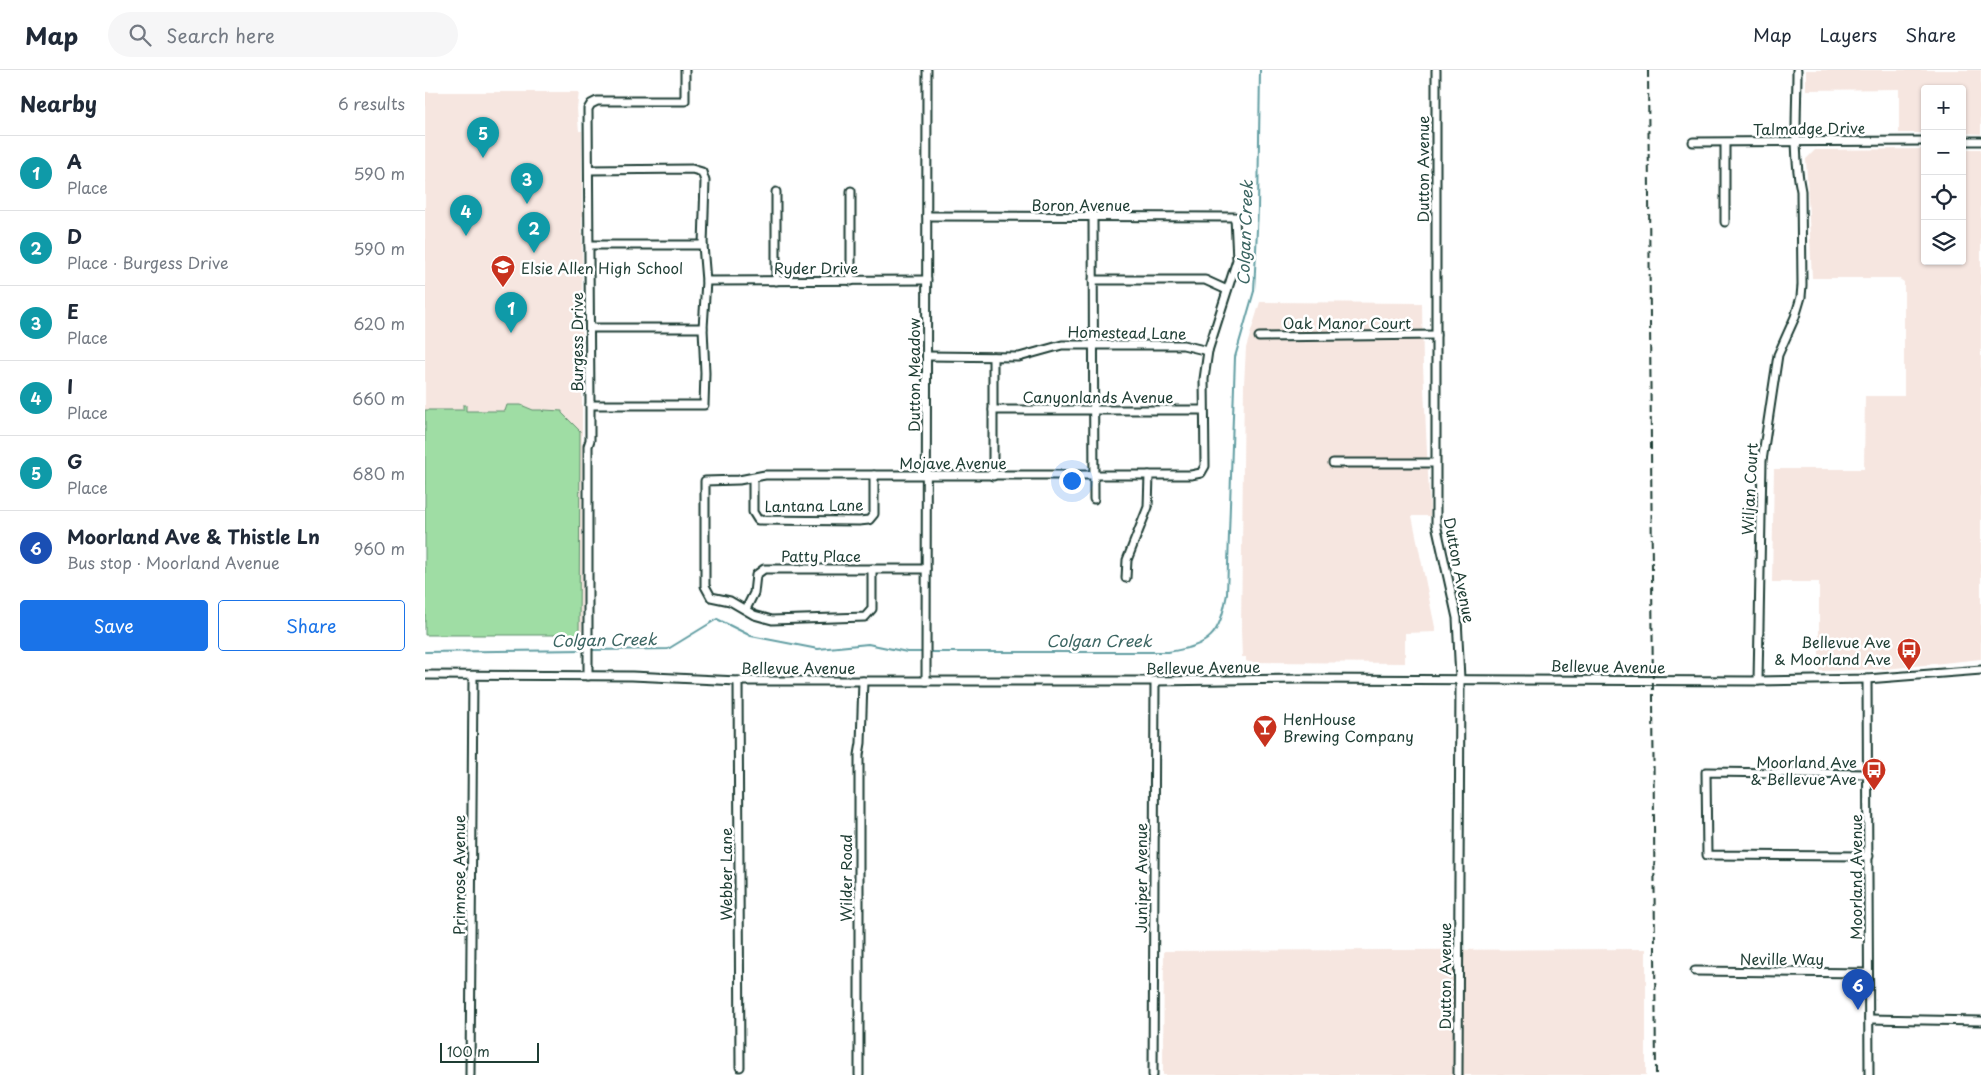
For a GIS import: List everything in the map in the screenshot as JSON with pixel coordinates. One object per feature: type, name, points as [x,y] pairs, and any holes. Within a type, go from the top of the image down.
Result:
[{"type":"street","name":"Burgess Drive","points":[[588,676],[590,170],[588,113],[591,104],[604,100],[685,101],[685,70]]},
{"type":"street","name":"Dutton Meadow","points":[[926,681],[927,70]]},
{"type":"street","name":"Dutton Avenue","points":[[1436,70],[1435,524],[1457,618],[1460,678],[1458,1075]]},
{"type":"street","name":"Wiljan Court","points":[[1758,681],[1762,461],[1778,355],[1795,318],[1802,285],[1802,218],[1797,142],[1797,70]]},
{"type":"street","name":"Talmadge Drive","points":[[1693,142],[1921,141]]},
{"type":"street","points":[[1966,141],[1981,141]]},
{"type":"street","points":[[1725,143],[1725,222]]},
{"type":"street","points":[[590,170],[692,169],[702,172],[705,181],[703,245],[706,281],[703,328],[704,406],[590,405]]},
{"type":"street","points":[[851,191],[851,281]]},
{"type":"street","points":[[776,192],[776,281]]},
{"type":"street","name":"Boron Avenue","points":[[927,216],[1235,217],[1237,260],[1227,290]]},
{"type":"street","points":[[1093,218],[1094,499]]},
{"type":"street","points":[[589,245],[703,245]]},
{"type":"street","name":"Ryder Drive","points":[[706,281],[927,280]]},
{"type":"street","points":[[1093,280],[1205,280],[1227,290],[1208,351],[1204,379],[1203,410]]},
{"type":"street","points":[[590,328],[703,328]]},
{"type":"street","name":"Oak Manor Court","points":[[1259,336],[1436,335]]},
{"type":"street","name":"Homestead Lane","points":[[927,356],[1019,356],[1062,345],[1183,345],[1208,351]]},
{"type":"street","points":[[993,356],[993,476]]},
{"type":"street","name":"Canyonlands Avenue","points":[[993,410],[1203,410]]},
{"type":"street","name":"Mojave Avenue","points":[[746,609],[730,601],[711,597],[706,590],[705,481],[753,478],[765,475],[993,476],[1201,473],[1205,466],[1203,410]]},
{"type":"street","points":[[1333,463],[1435,462]]},
{"type":"street","points":[[1126,578],[1127,560],[1148,506],[1149,474]]},
{"type":"street","name":"Lantana Lane","points":[[753,478],[753,512],[758,520],[859,521],[869,520],[874,514],[874,475]]},
{"type":"street","name":"Patty Place","points":[[746,609],[754,593],[756,576],[764,569],[926,569]]},
{"type":"street","points":[[746,609],[754,615],[772,620],[865,617],[872,609],[872,569]]},
{"type":"street","name":"Bellevue Avenue","points":[[425,676],[632,676],[738,681],[1155,681],[1299,678],[1460,678],[1758,681],[1867,679],[1981,670]]},
{"type":"street","name":"Primrose Avenue","points":[[470,1075],[473,676]]},
{"type":"street","name":"Moorland Avenue","points":[[1867,679],[1869,1075]]},
{"type":"street","name":"Webber Lane","points":[[738,681],[740,1067]]},
{"type":"street","name":"Wilder Road","points":[[859,1075],[859,755],[863,681]]},
{"type":"street","name":"Juniper Avenue","points":[[1153,1075],[1155,681]]},
{"type":"street","points":[[1868,774],[1706,772],[1707,855],[1869,856]]},
{"type":"street","name":"Neville Way","points":[[1695,971],[1868,973]]},
{"type":"street","points":[[1869,1019],[1981,1021]]},
{"type":"shaded area","points":[[1806,70],[1981,70],[1981,134],[1966,133],[1966,85],[1921,85],[1921,133],[1899,133],[1899,89],[1806,90]]},
{"type":"shaded area","name":"Elsie Allen High School","points":[[425,92],[579,92],[577,109],[579,131],[582,131],[582,635],[425,635]]},
{"type":"shaded area","points":[[1921,149],[1921,265],[1966,265],[1966,149],[1981,149],[1981,659],[1886,669],[1819,671],[1819,582],[1772,582],[1774,469],[1864,469],[1865,396],[1904,396],[1904,282],[1898,278],[1812,278],[1806,159],[1815,150]]},
{"type":"shaded area","points":[[1260,302],[1422,303],[1430,516],[1412,516],[1436,632],[1405,633],[1405,663],[1249,662],[1246,661],[1246,657],[1242,657],[1244,384],[1246,348]]},
{"type":"shaded area","points":[[1646,949],[1646,1075],[1163,1075],[1164,951]]},
{"type":"green space","points":[[463,405],[466,405],[466,411],[505,411],[507,405],[521,405],[533,410],[543,410],[543,412],[544,410],[562,411],[580,431],[579,635],[425,635],[425,410],[463,410]]},
{"type":"waterway","name":"Colgan Creek","points":[[928,652],[1168,652],[1203,642],[1216,629],[1227,594],[1235,357],[1254,291],[1258,209],[1260,70]]},
{"type":"waterway","name":"Colgan Creek","points":[[591,650],[668,649],[717,619],[751,636],[818,649],[868,644],[907,652],[923,652]]},
{"type":"waterway","name":"Colgan Creek","points":[[425,652],[586,650]]},
{"type":"railway","points":[[1648,70],[1656,1075]]},
{"type":"place","name":"G","points":[[483,158]]},
{"type":"place","name":"E","points":[[527,204]]},
{"type":"place","name":"I","points":[[466,236]]},
{"type":"place","name":"D","points":[[534,253]]},
{"type":"place","name":"Elsie Allen High School","points":[[503,288]]},
{"type":"place","name":"A","points":[[511,333]]},
{"type":"place","name":"Bellevue Ave & Moorland Ave","points":[[1909,671]]},
{"type":"place","name":"HenHouse Brewing Company","points":[[1265,748]]},
{"type":"place","name":"Moorland Ave & Bellevue Ave","points":[[1874,791]]},
{"type":"place","name":"Moorland Ave & Thistle Ln","points":[[1858,1010]]}]
